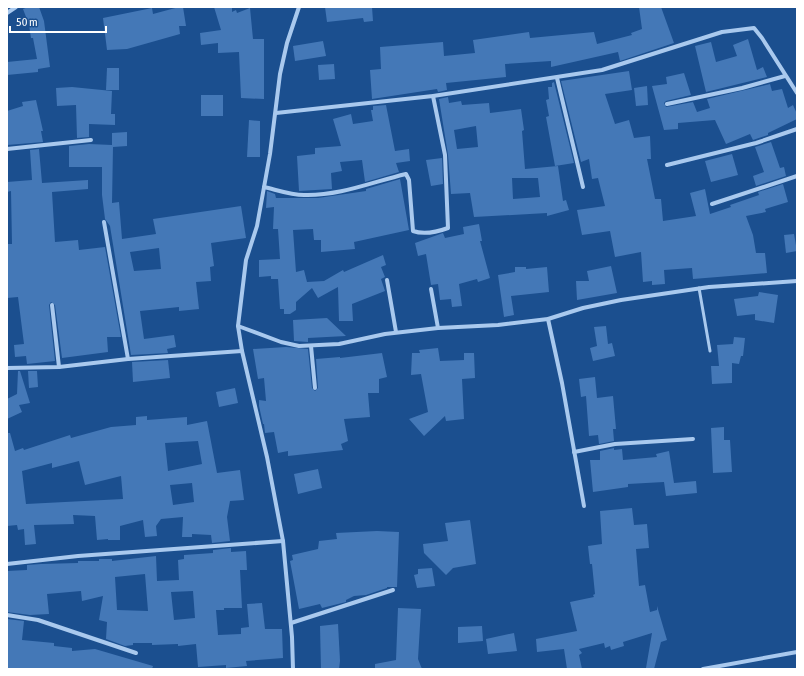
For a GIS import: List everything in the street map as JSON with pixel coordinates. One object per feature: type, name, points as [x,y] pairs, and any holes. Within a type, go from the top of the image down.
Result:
[{"type":"street","points":[[7,13],[16,7]]},
{"type":"street","points":[[293,669],[291,623],[283,541],[267,457],[242,351],[238,326],[246,260],[257,226],[276,113],[280,74],[287,43],[299,7]]},
{"type":"street","points":[[276,113],[433,96],[558,78],[602,70],[722,32],[754,28],[762,38],[797,94]]},
{"type":"street","points":[[667,104],[742,88],[785,76]]},
{"type":"street","points":[[558,78],[584,187]]},
{"type":"street","points":[[264,187],[303,195],[332,194],[406,174],[409,180],[412,231],[419,233],[438,232],[448,228],[445,155],[433,96]]},
{"type":"street","points":[[666,165],[756,143],[797,129]]},
{"type":"street","points":[[7,149],[91,140]]},
{"type":"street","points":[[712,204],[797,176]]},
{"type":"street","points":[[104,222],[128,359]]},
{"type":"street","points":[[387,280],[396,332]]},
{"type":"street","points":[[238,326],[281,342],[299,346],[339,344],[396,332],[498,325],[548,319],[583,308],[699,288],[797,281]]},
{"type":"street","points":[[430,289],[438,328]]},
{"type":"street","points":[[52,305],[59,367]]},
{"type":"street","points":[[548,319],[562,383],[584,506]]},
{"type":"street","points":[[311,346],[315,388]]},
{"type":"street","points":[[7,368],[59,367],[128,359],[242,351]]},
{"type":"street","points":[[574,452],[615,444],[693,439]]},
{"type":"street","points":[[7,564],[85,555],[283,541]]},
{"type":"street","points":[[291,623],[393,590]]},
{"type":"street","points":[[7,615],[49,623],[136,652]]},
{"type":"street","points":[[703,669],[797,652]]},
{"type":"lane","points":[[699,288],[710,351]]},
{"type":"building","points":[[28,7],[39,7],[44,21],[50,67],[38,69],[38,72],[7,75],[7,62],[37,59],[33,38],[31,38],[29,25],[23,9]]},
{"type":"building","points":[[183,7],[186,26],[179,26],[180,34],[127,49],[107,50],[103,18],[152,8],[153,14]]},
{"type":"building","points":[[214,7],[232,7],[232,12],[236,10],[237,13],[250,8],[253,39],[264,39],[264,99],[241,98],[239,52],[218,53],[218,43],[201,45],[200,33],[221,30]]},
{"type":"building","points":[[325,7],[372,7],[373,21],[364,22],[363,18],[327,22]]},
{"type":"building","points":[[639,7],[661,7],[674,43],[620,61],[618,52],[551,67],[551,61],[505,64],[506,77],[446,83],[447,90],[438,92],[437,89],[372,99],[370,70],[381,69],[380,47],[443,42],[444,56],[475,53],[473,40],[529,32],[530,38],[594,32],[597,44],[632,35],[631,33],[642,29]]},
{"type":"building","points":[[748,39],[757,70],[763,67],[767,77],[706,92],[695,46],[711,42],[716,62],[737,56],[733,45]]},
{"type":"building","points":[[323,41],[326,56],[295,61],[293,46]]},
{"type":"building","points":[[334,64],[335,79],[319,80],[318,65]]},
{"type":"building","points":[[107,68],[119,68],[119,90],[106,90]]},
{"type":"building","points":[[629,71],[632,90],[605,94],[615,124],[629,120],[634,138],[650,136],[651,159],[647,159],[655,199],[661,199],[663,221],[696,216],[690,193],[705,189],[710,214],[759,195],[758,192],[783,184],[788,202],[765,209],[766,212],[746,216],[753,235],[756,253],[765,253],[767,273],[693,279],[692,268],[664,270],[665,284],[652,285],[652,281],[643,282],[641,252],[615,257],[610,231],[582,235],[577,210],[605,206],[598,178],[592,179],[589,159],[581,162],[561,81]]},
{"type":"building","points":[[684,73],[691,95],[666,101],[664,103],[666,107],[693,102],[697,112],[710,108],[707,99],[770,84],[772,91],[782,89],[788,108],[793,105],[797,114],[797,119],[768,133],[768,135],[753,140],[750,134],[726,144],[715,120],[678,123],[678,129],[664,130],[652,86],[667,84],[666,77]]},
{"type":"building","points":[[554,82],[574,163],[555,166],[546,117],[549,116],[546,100],[549,99],[548,87],[552,87],[552,83]]},
{"type":"building","points":[[647,86],[648,105],[636,106],[634,88]]},
{"type":"building","points":[[72,87],[112,91],[111,114],[115,114],[115,125],[89,124],[89,137],[77,138],[76,105],[57,106],[56,88]]},
{"type":"building","points":[[201,95],[223,95],[223,116],[201,116]]},
{"type":"building","points":[[448,97],[449,103],[461,101],[462,105],[489,103],[490,113],[521,109],[524,130],[522,131],[525,169],[558,166],[563,201],[566,200],[569,210],[547,216],[547,213],[474,217],[470,193],[451,194],[448,155],[439,99]],"holes":[[[476,126],[478,147],[457,149],[454,130]],[[512,178],[538,178],[540,197],[513,199]]]},
{"type":"building","points":[[36,100],[43,131],[41,131],[43,142],[7,145],[7,111],[23,106],[22,102]]},
{"type":"building","points":[[386,105],[395,151],[409,149],[410,161],[396,163],[399,172],[365,182],[362,160],[340,162],[342,171],[331,173],[332,189],[299,191],[297,156],[315,154],[315,148],[341,146],[333,119],[351,114],[353,124],[373,121],[371,110],[373,110],[373,106]]},
{"type":"building","points":[[249,120],[260,121],[260,157],[247,157]]},
{"type":"building","points":[[127,132],[127,146],[113,147],[112,203],[119,202],[122,239],[156,234],[153,219],[241,206],[246,238],[211,243],[214,266],[210,267],[211,281],[196,282],[199,309],[179,311],[179,307],[140,311],[144,339],[174,335],[176,347],[167,349],[168,353],[131,355],[110,226],[105,219],[102,195],[102,167],[69,167],[69,146],[89,144],[112,145],[112,133]],"holes":[[[159,248],[161,269],[134,271],[130,252]]]},
{"type":"building","points":[[771,142],[780,168],[784,167],[786,176],[756,186],[753,176],[764,172],[755,147]]},
{"type":"building","points":[[39,149],[42,183],[88,180],[88,189],[52,192],[55,242],[78,240],[79,250],[105,247],[121,337],[107,337],[108,352],[62,358],[55,305],[51,302],[49,305],[55,361],[27,364],[26,356],[15,357],[14,345],[24,344],[18,297],[7,298],[7,244],[12,244],[11,191],[7,192],[7,182],[32,180],[30,150]]},
{"type":"building","points":[[732,154],[738,175],[711,182],[705,161]]},
{"type":"building","points":[[442,158],[443,184],[431,186],[426,160]]},
{"type":"building","points":[[400,179],[409,230],[354,242],[355,249],[321,252],[321,240],[314,240],[313,229],[293,230],[296,272],[304,270],[307,282],[324,281],[343,270],[344,272],[383,255],[386,265],[381,267],[385,277],[381,279],[385,291],[352,304],[353,321],[339,321],[338,287],[318,298],[312,288],[296,302],[296,310],[290,314],[284,314],[284,309],[280,309],[278,279],[271,279],[271,276],[259,277],[259,260],[280,259],[278,229],[273,229],[274,207],[266,208],[267,191],[275,194],[276,198],[318,198],[366,191],[366,189]]},
{"type":"building","points":[[479,224],[482,241],[480,241],[490,278],[478,282],[477,279],[459,284],[462,306],[452,307],[451,299],[440,300],[438,284],[431,285],[426,254],[418,256],[415,243],[443,233],[445,238],[464,234],[463,227]]},
{"type":"building","points":[[794,234],[797,251],[786,253],[784,235]]},
{"type":"building","points":[[611,266],[617,293],[577,300],[576,281],[589,281],[587,271]]},
{"type":"building","points":[[515,267],[526,267],[526,269],[547,267],[549,292],[511,296],[514,315],[504,317],[498,275],[515,272]]},
{"type":"building","points":[[759,292],[778,295],[774,323],[755,320],[755,314],[737,316],[734,299],[758,296]]},
{"type":"building","points":[[327,318],[346,336],[308,338],[308,342],[294,341],[293,320]]},
{"type":"building","points":[[606,326],[608,344],[612,343],[615,356],[593,361],[590,348],[597,346],[594,327]]},
{"type":"building","points":[[734,337],[745,338],[743,356],[741,356],[739,364],[732,363],[732,383],[712,384],[711,366],[719,366],[717,345],[733,344]]},
{"type":"building","points":[[286,347],[308,349],[312,388],[315,391],[318,388],[316,359],[382,353],[387,377],[379,379],[379,393],[368,393],[370,417],[344,419],[348,441],[341,444],[343,450],[288,456],[288,451],[278,453],[274,432],[265,433],[259,406],[259,400],[266,401],[264,378],[258,379],[253,349]]},
{"type":"building","points":[[438,348],[440,361],[464,360],[464,353],[474,353],[475,378],[462,379],[464,419],[446,421],[445,416],[424,436],[409,419],[428,412],[421,374],[411,375],[412,353],[420,353],[419,350]]},
{"type":"building","points":[[168,360],[170,378],[133,382],[132,362]]},
{"type":"building","points":[[18,371],[20,371],[30,403],[19,405],[22,412],[7,419],[7,399],[17,394]]},
{"type":"building","points":[[28,371],[37,371],[38,387],[29,388]]},
{"type":"building","points":[[595,377],[597,398],[613,396],[616,429],[613,429],[614,441],[599,444],[598,435],[589,436],[586,396],[581,397],[579,379]]},
{"type":"building","points":[[235,388],[238,403],[219,407],[216,392]]},
{"type":"building","points":[[147,416],[147,420],[187,417],[187,425],[207,421],[217,473],[240,470],[244,500],[230,501],[227,517],[230,541],[212,543],[211,535],[192,534],[192,537],[182,537],[183,517],[161,519],[156,526],[157,536],[145,537],[143,520],[120,526],[120,540],[97,540],[95,516],[73,515],[74,524],[34,525],[36,544],[25,545],[24,529],[18,530],[17,525],[7,526],[7,433],[10,433],[15,451],[23,448],[24,450],[70,435],[71,438],[111,427],[136,425],[136,417]],"holes":[[[198,441],[202,464],[168,471],[165,443]],[[79,461],[85,485],[121,476],[123,499],[26,504],[22,471],[52,463],[52,468]],[[192,483],[194,502],[173,505],[170,485]]]},
{"type":"building","points":[[724,427],[724,440],[730,440],[732,472],[713,473],[711,428]]},
{"type":"building","points":[[614,448],[614,450],[622,449],[623,460],[657,457],[656,454],[669,451],[674,483],[696,481],[697,493],[666,496],[664,482],[628,484],[628,487],[593,492],[590,460],[600,460],[600,451]]},
{"type":"building","points":[[318,469],[322,488],[298,494],[294,474]]},
{"type":"building","points":[[632,508],[634,525],[647,524],[649,548],[636,549],[639,586],[645,585],[650,612],[657,610],[657,606],[667,640],[661,642],[654,669],[646,668],[652,633],[623,642],[624,646],[611,650],[610,646],[605,648],[604,643],[579,649],[582,653],[579,655],[582,669],[567,669],[564,649],[537,652],[536,639],[577,631],[570,602],[594,597],[593,595],[595,594],[592,564],[590,564],[588,546],[602,544],[600,511]]},
{"type":"building","points":[[470,520],[476,564],[453,568],[446,575],[424,553],[423,544],[448,541],[445,523]]},
{"type":"building","points":[[377,531],[399,532],[397,587],[387,587],[366,595],[354,596],[346,600],[346,602],[322,608],[320,604],[299,609],[290,561],[293,560],[292,555],[318,549],[319,541],[337,539],[336,533]]},
{"type":"building","points":[[231,548],[231,552],[246,551],[247,570],[240,570],[242,608],[224,608],[224,610],[216,610],[218,635],[241,634],[241,628],[249,627],[247,604],[262,603],[265,629],[282,629],[283,658],[246,661],[247,666],[226,668],[226,665],[198,667],[196,644],[178,646],[178,644],[152,645],[152,643],[133,643],[133,645],[125,646],[106,639],[107,622],[99,620],[103,596],[82,601],[81,591],[47,594],[49,614],[30,615],[7,612],[7,571],[27,570],[27,565],[78,563],[78,561],[99,561],[99,559],[112,559],[112,561],[156,556],[157,581],[179,580],[178,560],[184,559],[184,555],[213,553],[213,550]],"holes":[[[145,574],[148,611],[117,610],[115,577]],[[193,591],[195,618],[174,620],[171,592]]]},
{"type":"building","points":[[432,568],[435,586],[417,588],[414,575],[418,574],[418,569]]},
{"type":"building","points":[[398,608],[421,609],[418,659],[422,669],[375,669],[375,664],[396,660]]},
{"type":"building","points":[[7,619],[24,621],[22,640],[54,643],[54,646],[72,648],[72,651],[95,649],[153,666],[152,669],[8,669]]},
{"type":"building","points":[[338,624],[339,669],[321,669],[320,626]]},
{"type":"building","points":[[482,626],[483,641],[458,643],[458,627]]},
{"type":"building","points":[[514,633],[517,651],[488,654],[486,639]]}]
